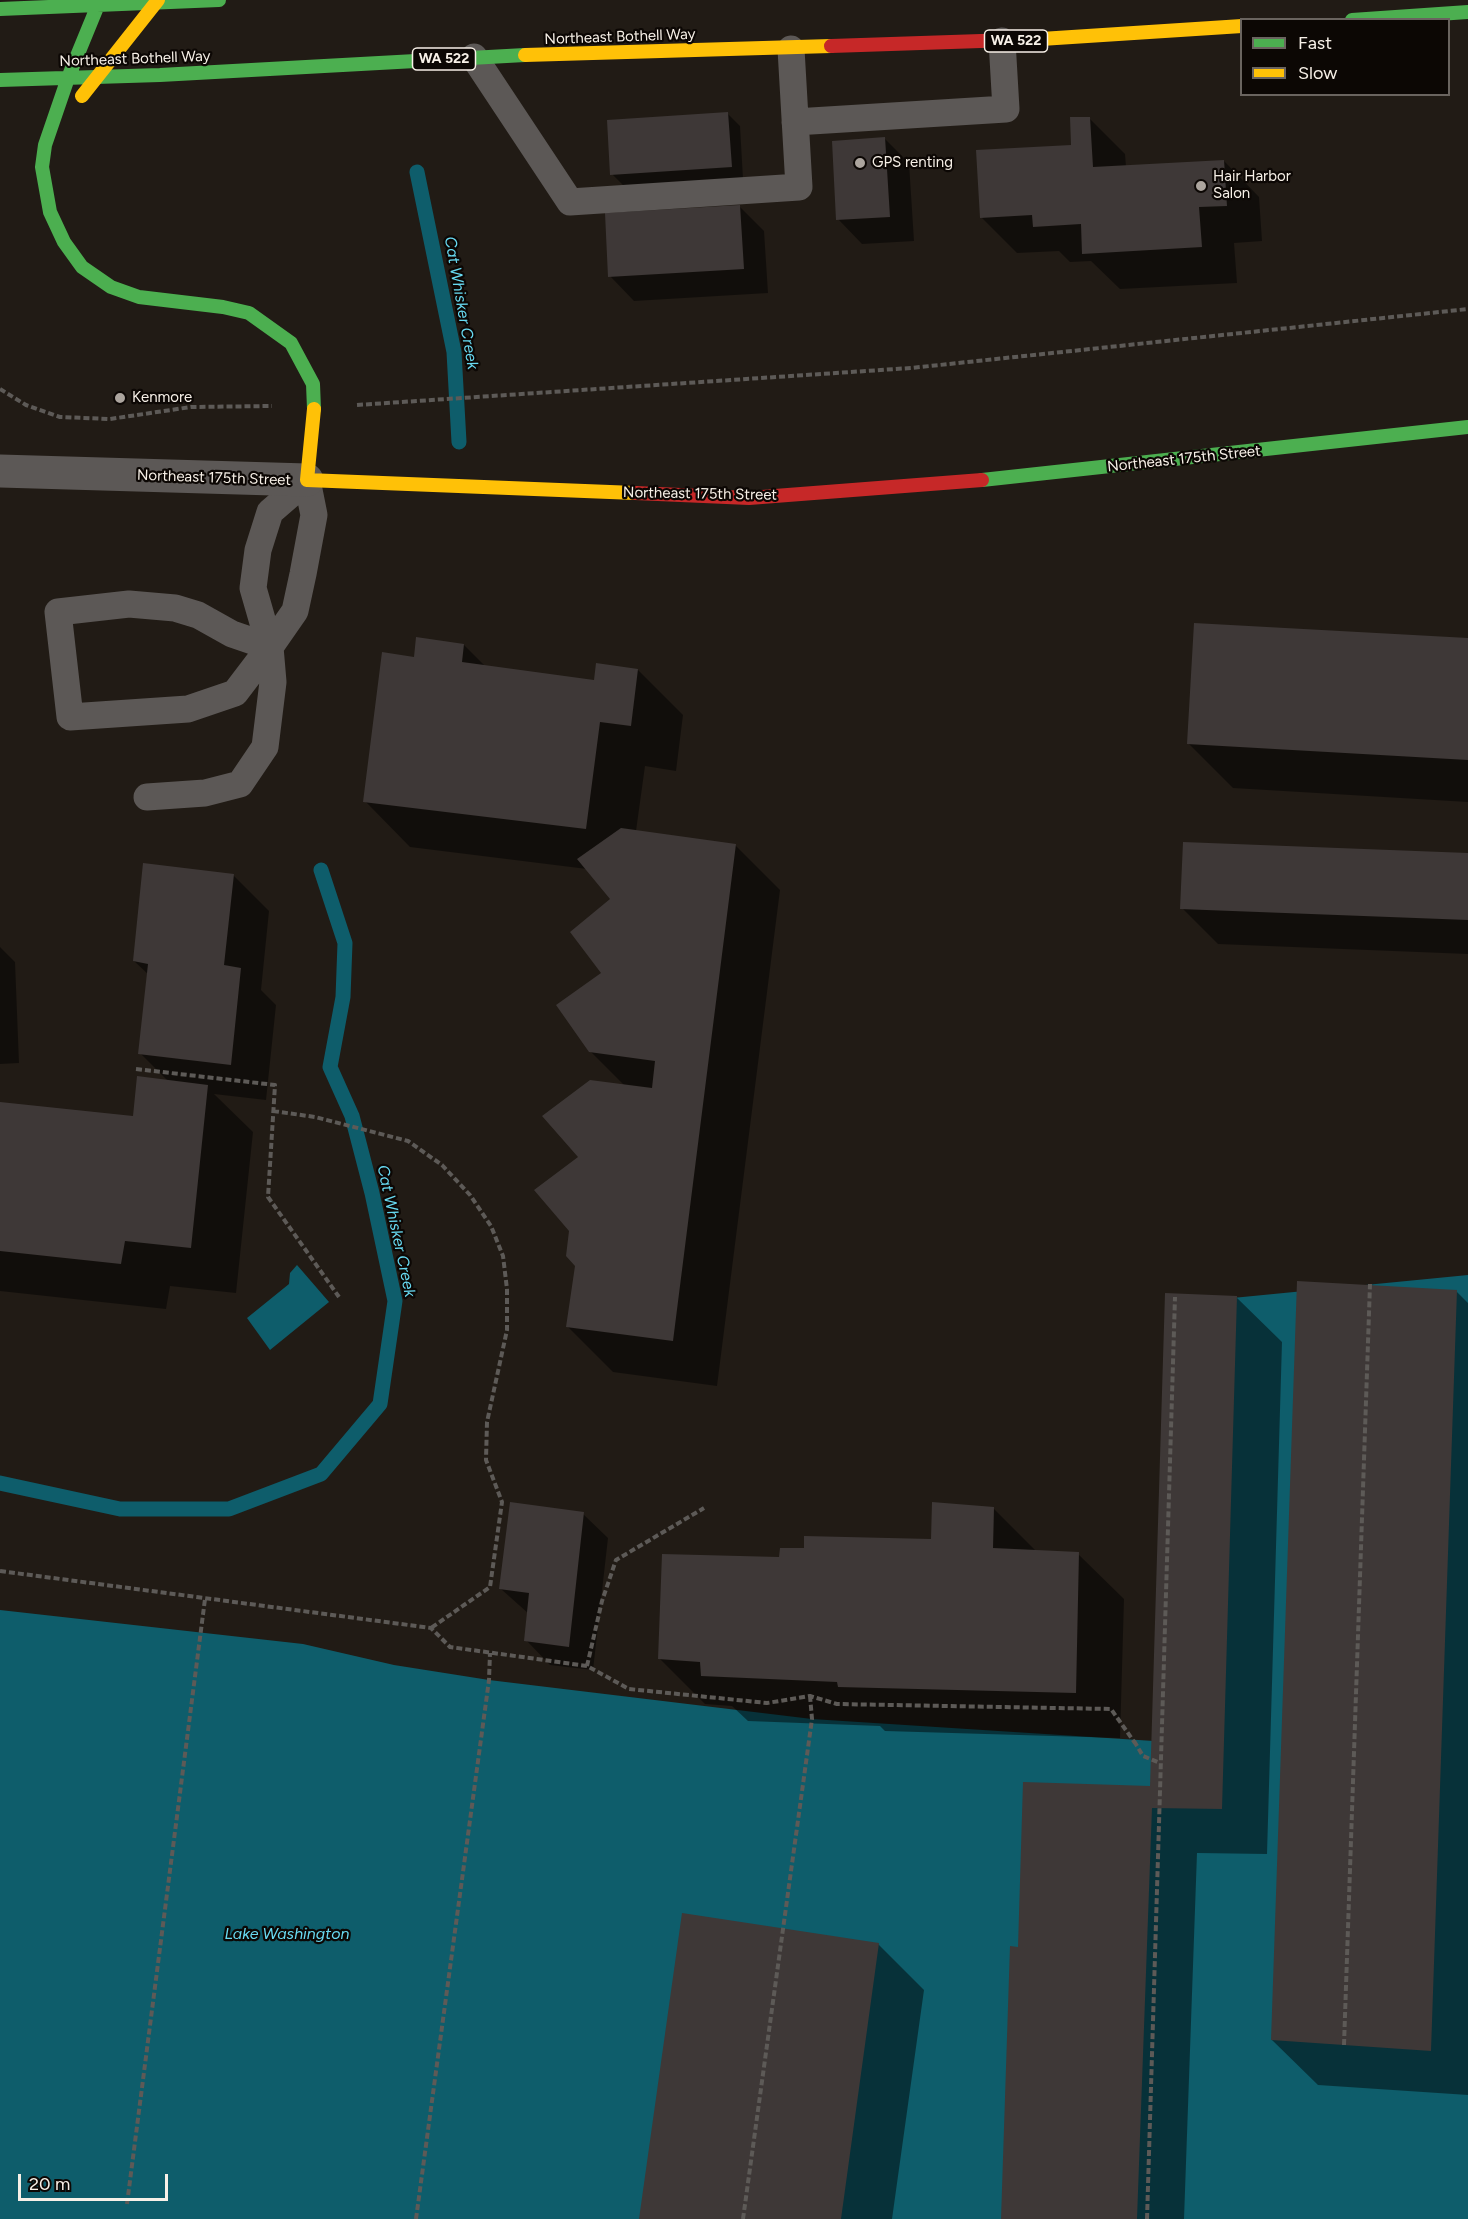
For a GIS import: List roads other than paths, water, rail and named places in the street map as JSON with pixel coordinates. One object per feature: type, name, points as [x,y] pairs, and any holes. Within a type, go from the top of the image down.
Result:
[{"type":"main road","points":[[0,9],[98,3],[219,0]]},
{"type":"main road","points":[[43,175],[64,122],[157,2]]},
{"type":"main road","points":[[98,3],[68,78],[45,145],[43,175],[50,212],[64,242],[82,267],[111,287],[140,297],[223,307],[249,313],[291,343],[304,363],[313,384],[314,405],[307,480]]},
{"type":"main road","points":[[1381,18],[1468,12]]},
{"type":"main road","name":"Northeast Bothell Way","points":[[0,80],[474,57],[1002,41],[1240,26]]},
{"type":"main road","name":"Northeast 175th Street","points":[[307,480],[749,498],[900,488],[1122,466],[1468,427]]},
{"type":"street","name":"Northeast 175th Street","points":[[0,471],[307,480]]},
{"type":"lane","points":[[795,122],[1006,109],[1002,41]]},
{"type":"lane","points":[[474,57],[570,202],[799,187],[791,49]]},
{"type":"lane","points":[[147,797],[205,793],[240,784],[265,747],[273,682],[270,647],[252,588],[258,550],[270,512],[307,480],[314,515],[295,611],[270,647],[235,693],[188,709],[70,717],[58,612],[129,604],[176,608],[198,615],[232,634],[270,647]]},
{"type":"water","points":[[297,1265],[329,1302],[270,1350],[247,1318],[289,1284],[290,1273]]},
{"type":"water","name":"Lake Washington","points":[[1468,1275],[1468,2219],[0,2219],[0,1610],[303,1644],[394,1665],[489,1680],[812,1719],[1154,1741],[1171,1304]]},
{"type":"waterway","name":"Cat Whisker Creek","points":[[417,172],[454,352],[459,442]]},
{"type":"waterway","name":"Cat Whisker Creek","points":[[0,1483],[120,1509],[229,1509],[321,1474],[380,1404],[395,1301],[372,1193],[352,1116],[330,1067],[343,997],[345,943],[321,870]]},
{"type":"place","name":"GPS renting","points":[[860,163]]},
{"type":"place","name":"Hair Harbor Salon","points":[[1201,186]]},
{"type":"place","name":"Kenmore","points":[[120,398]]}]
